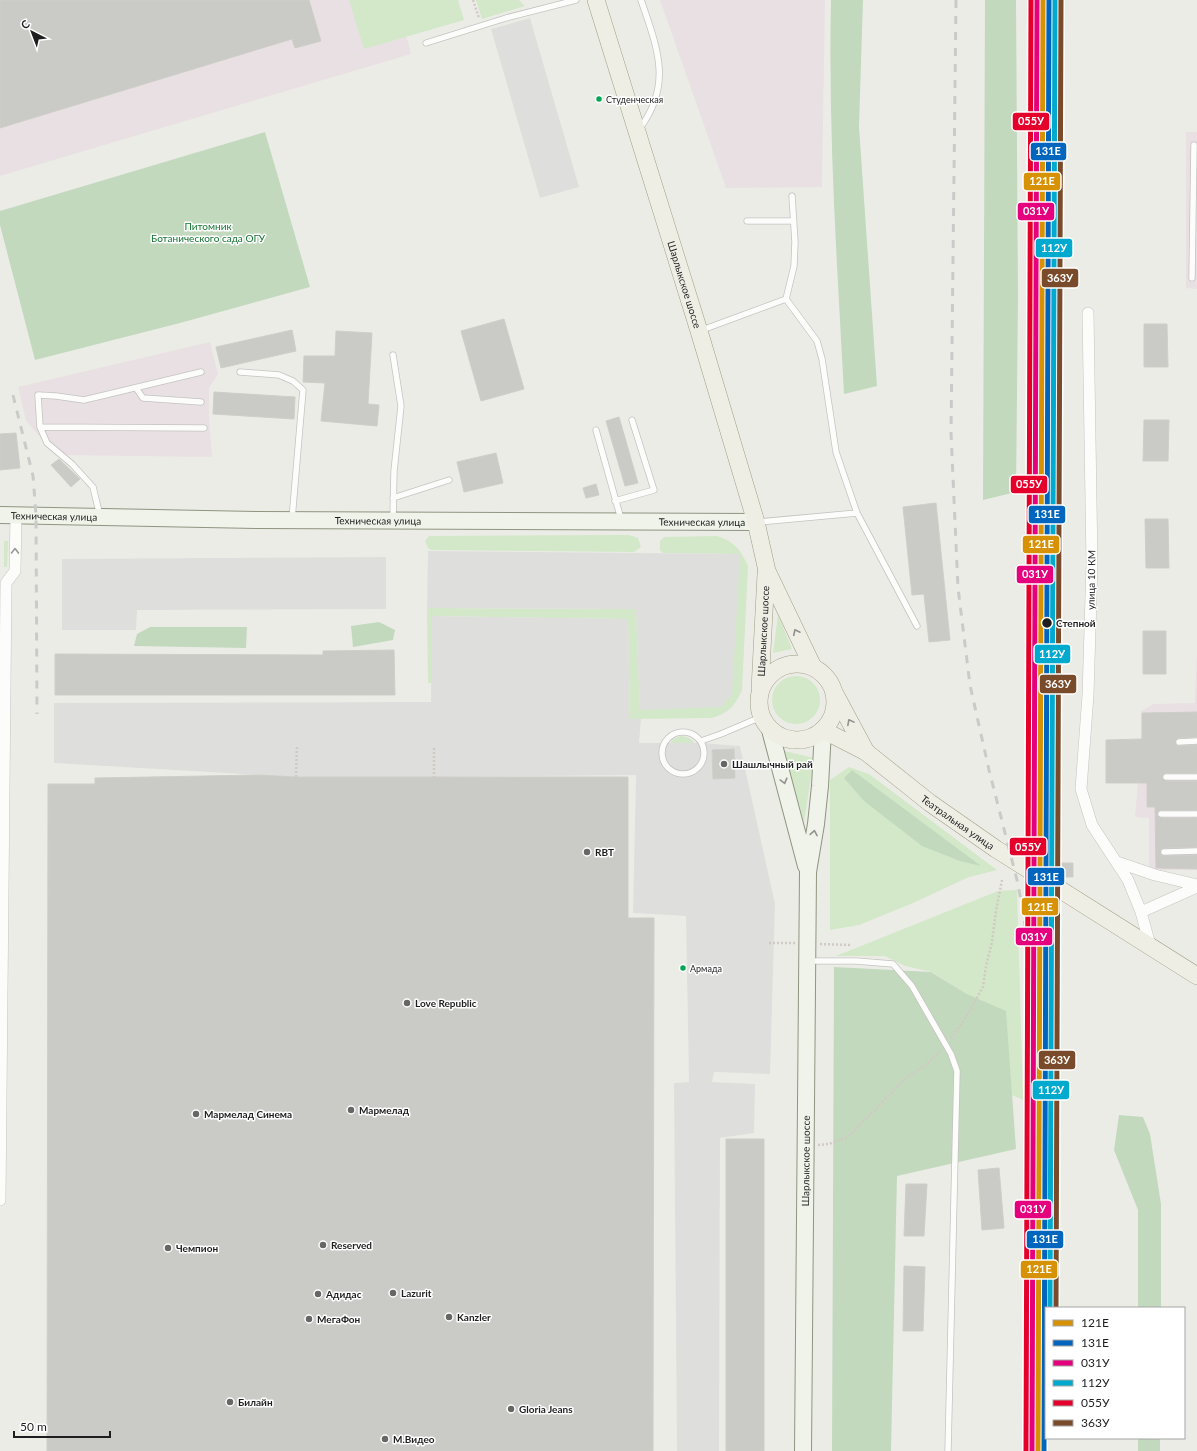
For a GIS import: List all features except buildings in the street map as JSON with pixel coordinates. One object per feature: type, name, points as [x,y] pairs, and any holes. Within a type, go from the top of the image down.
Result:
[{"type":"main road","name":"Шарлыкское шоссе","points":[[596,0],[699,331],[756,522],[766,572],[760,690]]},
{"type":"main road","name":"Шарлыкское шоссе","points":[[766,572],[813,667]]},
{"type":"main road","points":[[799,664],[813,667],[826,678],[834,693],[834,713],[823,730],[806,740],[796,741],[778,736],[766,723],[758,703],[760,690],[767,677],[772,672],[785,666],[799,664]]},
{"type":"main road","name":"Театральная улица","points":[[834,693],[866,752]]},
{"type":"main road","name":"Театральная улица","points":[[823,730],[866,752],[930,803],[996,849],[1197,976]]},
{"type":"street","name":"улица 10 КМ","points":[[1088,313],[1092,563],[1088,695],[1081,789],[1092,825],[1128,880],[1141,912],[1150,945]]},
{"type":"street","name":"Техническая улица","points":[[0,515],[292,520],[756,522]]},
{"type":"street","points":[[0,1200],[3,580],[15,571],[16,515]]},
{"type":"street","name":"Шарлыкское шоссе","points":[[766,723],[808,872]]},
{"type":"street","name":"Шарлыкское шоссе","points":[[803,1451],[808,872],[816,824],[823,730]]},
{"type":"street","points":[[1117,862],[1155,875],[1197,886]]},
{"type":"street","points":[[1141,912],[1197,886]]},
{"type":"lane","points":[[426,42],[576,0]]},
{"type":"lane","points":[[637,132],[650,115],[656,99],[660,70],[656,44],[641,0]]},
{"type":"lane","points":[[1192,278],[1195,234],[1194,145]]},
{"type":"lane","points":[[786,299],[794,266],[792,196]]},
{"type":"lane","points":[[747,221],[793,221]]},
{"type":"lane","points":[[699,331],[786,299]]},
{"type":"lane","points":[[786,299],[817,341],[822,359],[836,452],[857,513],[917,626]]},
{"type":"lane","points":[[393,355],[401,406],[394,471],[393,520]]},
{"type":"lane","points":[[100,516],[93,487],[72,464],[47,443],[40,427],[38,395],[84,400],[201,372]]},
{"type":"lane","points":[[240,372],[279,375],[293,381],[303,390],[292,520]]},
{"type":"lane","points":[[136,388],[143,398],[201,402]]},
{"type":"lane","points":[[615,501],[654,490],[632,420]]},
{"type":"lane","points":[[40,427],[204,428]]},
{"type":"lane","points":[[596,430],[621,522]]},
{"type":"lane","points":[[393,498],[449,480]]},
{"type":"lane","points":[[756,522],[857,513]]},
{"type":"lane","points":[[701,741],[721,734],[766,723]]},
{"type":"lane","points":[[690,732],[701,741],[705,751],[703,762],[693,773],[681,775],[670,771],[663,761],[661,750],[666,740],[675,733],[690,732]]},
{"type":"lane","points":[[1179,742],[1197,741]]},
{"type":"lane","points":[[1166,777],[1197,777]]},
{"type":"lane","points":[[1162,814],[1197,814]]},
{"type":"lane","points":[[1164,852],[1197,851]]},
{"type":"lane","points":[[807,961],[856,961],[893,964],[912,986],[951,1054],[957,1071],[948,1451]]},
{"type":"path","points":[[473,0],[481,26]]},
{"type":"path","points":[[296,777],[297,745]]},
{"type":"path","points":[[434,746],[434,778]]},
{"type":"path","points":[[828,945],[850,945]]},
{"type":"shaded area","points":[[0,0],[397,0],[411,54],[0,176]]},
{"type":"shaded area","points":[[660,0],[825,0],[822,187],[726,188]]},
{"type":"shaded area","points":[[530,18],[579,187],[540,198],[491,29]]},
{"type":"shaded area","points":[[1186,132],[1197,132],[1197,289],[1186,288]]},
{"type":"shaded area","points":[[210,342],[218,374],[209,388],[209,419],[212,457],[56,455],[26,421],[18,387]]},
{"type":"shaded area","points":[[428,551],[740,554],[732,694],[721,707],[640,710],[636,609],[427,608]]},
{"type":"shaded area","points":[[386,557],[386,609],[137,610],[136,630],[62,630],[62,559]]},
{"type":"shaded area","points":[[432,616],[628,619],[630,719],[641,719],[639,743],[702,743],[740,746],[775,904],[770,1074],[714,1072],[712,1082],[755,1084],[754,1133],[720,1138],[719,1451],[677,1451],[674,1083],[689,1082],[686,916],[633,913],[636,775],[296,777],[54,763],[54,703],[431,702]]},
{"type":"shaded area","points":[[1197,650],[1197,870],[1149,870],[1149,818],[1135,817],[1141,748],[1141,711],[1154,704],[1195,703]]},
{"type":"green space","points":[[349,0],[458,0],[464,20],[364,49]]},
{"type":"green space","points":[[476,0],[519,0],[525,6],[482,19]]},
{"type":"green space","points":[[831,0],[863,0],[859,127],[877,386],[844,394],[832,148],[830,49]]},
{"type":"green space","points":[[985,0],[1016,0],[1018,296],[1016,492],[983,500]]},
{"type":"green space","name":"Питомник Ботанического сада ОГУ","points":[[265,132],[310,287],[180,323],[35,360],[0,225],[0,211]]},
{"type":"green space","points":[[629,535],[638,538],[641,547],[634,552],[431,550],[428,548],[425,541],[429,536]]},
{"type":"green space","points":[[717,536],[733,544],[742,555],[748,566],[742,690],[734,705],[727,711],[712,718],[630,719],[628,619],[432,616],[432,683],[428,683],[427,608],[636,609],[640,710],[740,554],[663,553],[660,550],[660,541],[664,537]]},
{"type":"green space","points":[[4,541],[8,541],[7,567],[4,567]]},
{"type":"green space","points":[[778,615],[792,649],[773,653]]},
{"type":"green space","points":[[379,622],[395,630],[393,640],[353,647],[351,626]]},
{"type":"green space","points":[[150,627],[247,627],[246,648],[134,646],[137,634]]},
{"type":"green space","points":[[791,676],[801,676],[813,683],[820,695],[820,705],[813,717],[801,724],[791,724],[783,720],[776,713],[772,705],[772,695],[776,687],[783,680]]},
{"type":"green space","points":[[681,736],[692,740],[698,751],[668,746],[673,739]]},
{"type":"green space","points":[[784,751],[814,758],[804,822]]},
{"type":"green space","points":[[849,767],[869,774],[997,870],[969,877],[913,903],[859,925],[830,930],[830,780]]},
{"type":"green space","points":[[852,770],[981,866],[960,861],[922,846],[864,801],[844,778]]},
{"type":"green space","points":[[1017,890],[1023,1100],[1012,1095],[1005,1011],[967,994],[932,972],[905,966],[885,956],[836,956],[998,891]]},
{"type":"green space","points":[[834,967],[931,972],[967,994],[1006,1011],[1016,1149],[897,1176],[891,1451],[832,1451]]},
{"type":"green space","points":[[1119,1115],[1143,1117],[1150,1134],[1161,1204],[1161,1307],[1138,1307],[1138,1210],[1114,1150]]},
{"type":"green space","points":[[1138,1439],[1160,1439],[1160,1451],[1138,1451]]},
{"type":"railway","points":[[956,0],[951,433],[958,588],[970,685],[989,770],[1017,880],[1024,916],[1031,1006],[1030,1451]]},
{"type":"railway","points":[[13,395],[33,476],[36,515],[37,714]]},
{"type":"transit line","name":"055У","points":[[1026,1451],[1031,0]]},
{"type":"transit line","name":"031У","points":[[1032,1451],[1037,0]]},
{"type":"transit line","name":"121Е","points":[[1038,1451],[1043,0]]},
{"type":"transit line","name":"131Е","points":[[1044,1451],[1049,0]]},
{"type":"transit line","name":"112У","points":[[1050,1307],[1055,0]]},
{"type":"transit line","name":"363У","points":[[1056,1307],[1061,0]]},
{"type":"place","name":"Студенческая","points":[[599,99]]},
{"type":"place","name":"Степной","points":[[1047,623]]},
{"type":"place","name":"Шашлычный рай","points":[[724,764]]},
{"type":"place","name":"RBT","points":[[587,852]]},
{"type":"place","name":"Армада","points":[[683,968]]},
{"type":"place","name":"Love Republic","points":[[407,1003]]},
{"type":"place","name":"Мармелад","points":[[351,1110]]},
{"type":"place","name":"Мармелад Синема","points":[[196,1114]]},
{"type":"place","name":"Reserved","points":[[323,1245]]},
{"type":"place","name":"Чемпион","points":[[168,1248]]},
{"type":"place","name":"Lazurit","points":[[393,1293]]},
{"type":"place","name":"Адидас","points":[[318,1294]]},
{"type":"place","name":"Kanzler","points":[[449,1317]]},
{"type":"place","name":"МегаФон","points":[[309,1319]]},
{"type":"place","name":"Билайн","points":[[230,1402]]},
{"type":"place","name":"Gloria Jeans","points":[[511,1409]]},
{"type":"place","name":"М.Видео","points":[[385,1439]]}]
